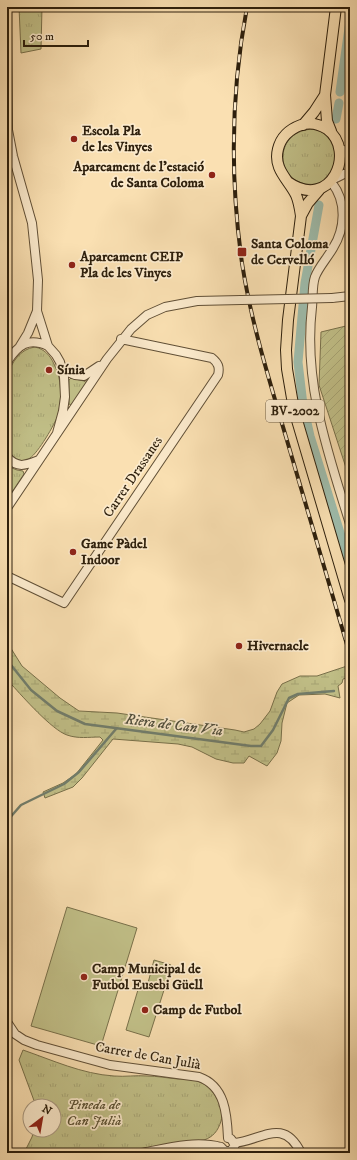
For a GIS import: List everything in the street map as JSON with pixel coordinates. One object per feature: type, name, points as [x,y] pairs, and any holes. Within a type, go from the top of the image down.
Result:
[{"type":"main road","name":"BV-2002","points":[[301,216],[308,203],[320,189],[334,180],[342,166],[346,154],[337,138],[331,131],[327,121],[325,95],[336,7]]},
{"type":"main road","name":"BV-2002","points":[[325,95],[303,125],[287,133],[282,138],[278,146],[278,166],[281,174],[288,182],[296,196],[301,216],[288,320],[286,350],[287,369],[294,410],[350,600]]},
{"type":"main road","points":[[303,125],[318,125],[331,131]]},
{"type":"main road","name":"BV-2002","points":[[288,182],[305,190],[320,189]]},
{"type":"street","points":[[7,30],[8,130],[13,156],[26,197],[32,223],[38,280],[37,311],[48,346]]},
{"type":"street","points":[[7,149],[13,156]]},
{"type":"street","points":[[350,173],[344,174],[334,180],[343,219],[340,235],[315,276],[310,332],[313,382],[318,415],[350,524]]},
{"type":"street","points":[[7,508],[121,339],[148,316],[165,307],[197,301],[332,298],[350,296]]},
{"type":"street","points":[[7,362],[28,334],[37,311]]},
{"type":"street","name":"Carrer Drassanes","points":[[7,576],[64,602],[220,370],[219,365],[212,358],[206,356],[121,339]]},
{"type":"street","points":[[17,349],[32,341],[40,342],[48,346],[56,355],[63,370],[65,386],[63,411],[57,433]]},
{"type":"street","points":[[63,370],[75,375],[84,376],[92,372],[106,360]]},
{"type":"street","points":[[7,457],[11,462],[19,465],[26,465],[39,460]]},
{"type":"street","name":"Carrer de Can Julià","points":[[7,1022],[16,1034],[24,1040],[32,1043],[110,1065],[203,1078],[215,1087],[222,1100],[231,1141]]},
{"type":"street","points":[[221,1146],[222,1140],[242,1143],[266,1134],[278,1133],[291,1139],[298,1146],[301,1153]]},
{"type":"street","points":[[142,1153],[196,1144],[213,1144],[221,1146],[225,1152],[230,1152],[234,1148],[231,1141]]},
{"type":"green space","points":[[19,7],[42,7],[41,49],[21,53]]},
{"type":"green space","points":[[314,129],[324,133],[330,138],[338,154],[332,171],[327,179],[317,184],[306,184],[296,180],[288,173],[284,165],[283,155],[285,146],[291,137],[301,131]]},
{"type":"green space","points":[[350,325],[350,480],[319,385],[321,332]]},
{"type":"green space","points":[[35,347],[41,349],[51,358],[57,370],[60,382],[60,402],[58,415],[42,445],[30,458],[22,461],[16,459],[12,455],[8,445],[6,426],[7,376],[17,357],[25,350]]},
{"type":"green space","points":[[71,378],[87,383],[71,405],[69,404],[69,380]]},
{"type":"green space","points":[[7,466],[23,471],[24,474],[10,495],[7,497]]},
{"type":"green space","points":[[7,642],[22,666],[60,698],[79,711],[117,713],[244,732],[254,729],[260,724],[270,711],[277,692],[282,684],[300,676],[317,676],[347,666],[350,673],[349,677],[343,679],[342,683],[338,686],[340,698],[325,694],[299,695],[287,703],[282,723],[281,741],[277,753],[267,766],[249,756],[244,763],[233,763],[216,759],[192,747],[178,744],[113,739],[73,787],[45,798],[43,792],[63,783],[76,774],[103,740],[100,737],[75,737],[61,732],[38,713],[12,685],[7,684]]},
{"type":"green space","name":"Camp Municipal de Futbol Eusebi Güell","points":[[67,907],[137,928],[101,1046],[31,1026]]},
{"type":"green space","points":[[154,960],[171,965],[165,988],[148,983]]},
{"type":"green space","name":"Camp de Futbol","points":[[140,983],[164,990],[149,1037],[126,1030]]},
{"type":"green space","name":"Pineda de Can Julià","points":[[23,1050],[67,1066],[102,1075],[155,1076],[199,1082],[210,1089],[220,1105],[222,1116],[220,1125],[213,1135],[204,1140],[150,1147],[119,1153],[24,1153],[32,1138],[62,1138],[62,1098],[33,1098],[19,1060]]},
{"type":"waterway","points":[[340,92],[350,21]]},
{"type":"waterway","points":[[336,119],[339,103]]},
{"type":"waterway","points":[[319,205],[305,283],[298,362],[303,405],[310,436],[350,565]]},
{"type":"waterway","name":"Riera de Can Via","points":[[7,660],[31,690],[57,711],[85,724],[251,746],[261,746],[273,730],[289,698],[298,694],[334,691]]},
{"type":"waterway","points":[[7,821],[21,805],[64,784],[79,772],[116,729]]},
{"type":"railway","points":[[247,7],[238,70],[234,135],[235,199],[242,263],[250,307],[273,394],[350,655]]},
{"type":"place","name":"Escola Pla de les Vinyes","points":[[74,139]]},
{"type":"place","name":"Aparcament de l'estació de Santa Coloma","points":[[212,175]]},
{"type":"place","name":"Santa Coloma de Cervelló","points":[[242,252]]},
{"type":"place","name":"Aparcament CEIP Pla de les Vinyes","points":[[72,265]]},
{"type":"place","name":"Sínia","points":[[49,370]]},
{"type":"place","name":"Game Pàdel Indoor","points":[[73,552]]},
{"type":"place","name":"Hivernacle","points":[[239,646]]},
{"type":"place","name":"Camp Municipal de Futbol Eusebi Güell","points":[[84,977]]},
{"type":"place","name":"Camp de Futbol","points":[[145,1010]]}]
